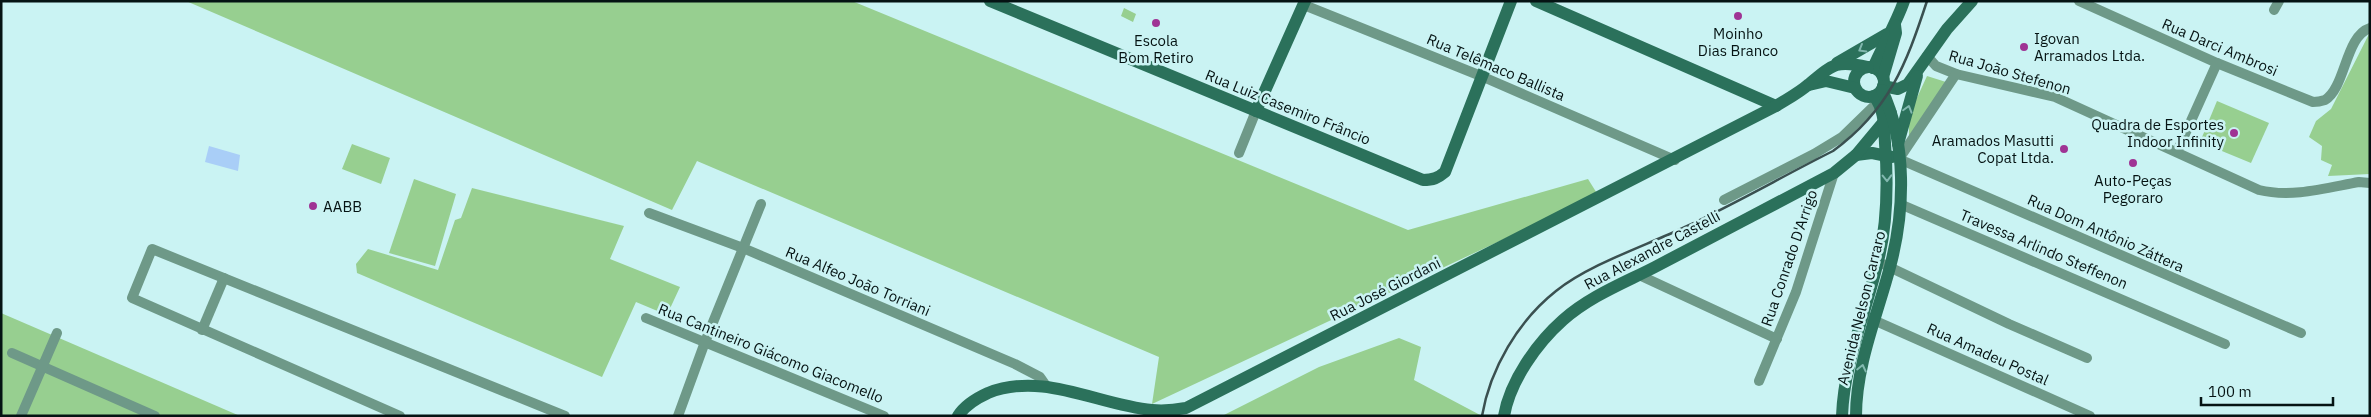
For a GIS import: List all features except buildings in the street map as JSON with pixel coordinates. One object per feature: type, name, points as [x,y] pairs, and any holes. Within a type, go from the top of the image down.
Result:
[{"type":"street","name":"Rua Luiz Casemiro Frâncio","points":[[990,1],[1423,180],[1437,179],[1445,172],[1481,76]]},
{"type":"street","points":[[1481,76],[1511,1]]},
{"type":"street","points":[[1536,1],[1776,106]]},
{"type":"street","points":[[1855,88],[1856,74],[1870,67],[1891,30],[1904,1]]},
{"type":"street","points":[[1880,90],[1898,89],[1908,84],[1972,1]]},
{"type":"street","name":"Rua Darci Ambrosi","points":[[2079,1],[2217,63],[2313,102],[2324,100],[2332,93],[2357,38],[2368,28]]},
{"type":"street","points":[[1239,153],[1304,3]]},
{"type":"street","name":"Rua Telêmaco Ballista","points":[[1304,3],[1481,76],[1675,160]]},
{"type":"street","points":[[1724,200],[1814,154],[1842,137],[1880,90],[1896,33],[1891,30]]},
{"type":"street","name":"Rua José Giordani","points":[[958,416],[962,410],[979,397],[999,389],[1023,386],[1076,392],[1152,410],[1186,408],[1675,160],[1776,106],[1808,85],[1822,72],[1891,30]]},
{"type":"street","name":"Rua João Stefenon","points":[[1928,56],[1936,66],[1956,74],[2055,97],[2259,190],[2276,194],[2290,194],[2359,182],[2370,183]]},
{"type":"street","points":[[1836,64],[1844,62],[1870,67]]},
{"type":"street","points":[[2177,152],[2217,63]]},
{"type":"street","points":[[1870,67],[1880,90]]},
{"type":"street","points":[[1898,152],[1918,72]]},
{"type":"street","points":[[1856,156],[1886,155],[1898,152],[1956,74]]},
{"type":"street","name":"Rua José Giordani","points":[[1808,85],[1826,81],[1855,88],[1865,97],[1880,90]]},
{"type":"street","name":"Avenida Nelson Carraro","points":[[1856,416],[1858,386],[1874,320],[1884,264],[1900,204],[1898,152],[1880,90]]},
{"type":"street","name":"Avenida Nelson Carraro","points":[[1843,415],[1844,386],[1862,316],[1884,264],[1887,116]]},
{"type":"street","name":"Rua Alexandre Castelli","points":[[1504,416],[1506,404],[1519,375],[1530,358],[1562,320],[1600,294],[1834,173],[1856,156],[1887,116]]},
{"type":"street","name":"Rua Dom Antônio Záttera","points":[[1898,152],[2301,334]]},
{"type":"street","name":"Rua Conrado D'Arrigo","points":[[1759,380],[1796,292],[1834,173]]},
{"type":"street","points":[[678,416],[705,342],[761,204]]},
{"type":"street","name":"Travessa Arlindo Steffenon","points":[[1900,204],[2225,344]]},
{"type":"street","name":"Rua Alfeo João Torriani","points":[[649,212],[743,248],[1015,364],[1040,377],[1047,388]]},
{"type":"street","points":[[400,416],[132,298],[152,250],[565,416]]},
{"type":"street","points":[[1884,264],[2018,328],[2087,358]]},
{"type":"street","points":[[1639,275],[1776,339]]},
{"type":"street","points":[[202,330],[224,278]]},
{"type":"street","name":"Rua Amadeu Postal","points":[[1862,316],[2090,416]]},
{"type":"street","name":"Rua Cantineiro Giácomo Giacomello","points":[[646,318],[884,416]]},
{"type":"street","points":[[21,416],[57,333]]},
{"type":"street","points":[[12,353],[133,411],[155,416]]},
{"type":"green space","points":[[186,1],[852,1],[1408,230],[1588,179],[1598,195],[1152,404],[1159,357],[697,161],[672,210]]},
{"type":"green space","points":[[1124,8],[1136,14],[1133,22],[1121,16]]},
{"type":"green space","points":[[2370,32],[2370,174],[2328,176],[2332,165],[2321,160],[2322,146],[2309,137],[2316,121],[2331,109]]},
{"type":"green space","points":[[1927,76],[1946,82],[1909,139],[1909,115]]},
{"type":"green space","name":"Quadra de Esportes Indoor Infinity","points":[[2217,101],[2269,123],[2251,163],[2200,142]]},
{"type":"green space","points":[[352,144],[390,158],[381,184],[342,169]]},
{"type":"green space","points":[[414,179],[456,194],[435,266],[389,253]]},
{"type":"green space","points":[[472,188],[624,226],[610,259],[680,287],[667,315],[636,302],[602,377],[357,273],[356,264],[368,249],[438,270],[455,220],[461,218]]},
{"type":"green space","points":[[1,313],[240,416],[1,416]]},
{"type":"green space","points":[[1399,338],[1421,347],[1414,380],[1482,416],[1222,416],[1319,367]]},
{"type":"water","points":[[209,146],[240,155],[238,171],[205,162]]},
{"type":"railway","points":[[1482,416],[1492,381],[1508,347],[1518,331],[1542,303],[1556,291],[1585,272],[1704,218],[1833,151],[1852,135],[1882,102],[1893,85],[1903,66],[1927,1]]},
{"type":"place","name":"Moinho Dias Branco","points":[[1738,16]]},
{"type":"place","name":"Escola Bom Retiro","points":[[1156,23]]},
{"type":"place","name":"Igovan Arramados Ltda.","points":[[2024,47]]},
{"type":"place","name":"Quadra de Esportes Indoor Infinity","points":[[2234,133]]},
{"type":"place","name":"Aramados Masutti Copat Ltda.","points":[[2064,149]]},
{"type":"place","name":"Auto-Peças Pegoraro","points":[[2133,163]]},
{"type":"place","name":"AABB","points":[[313,206]]}]
